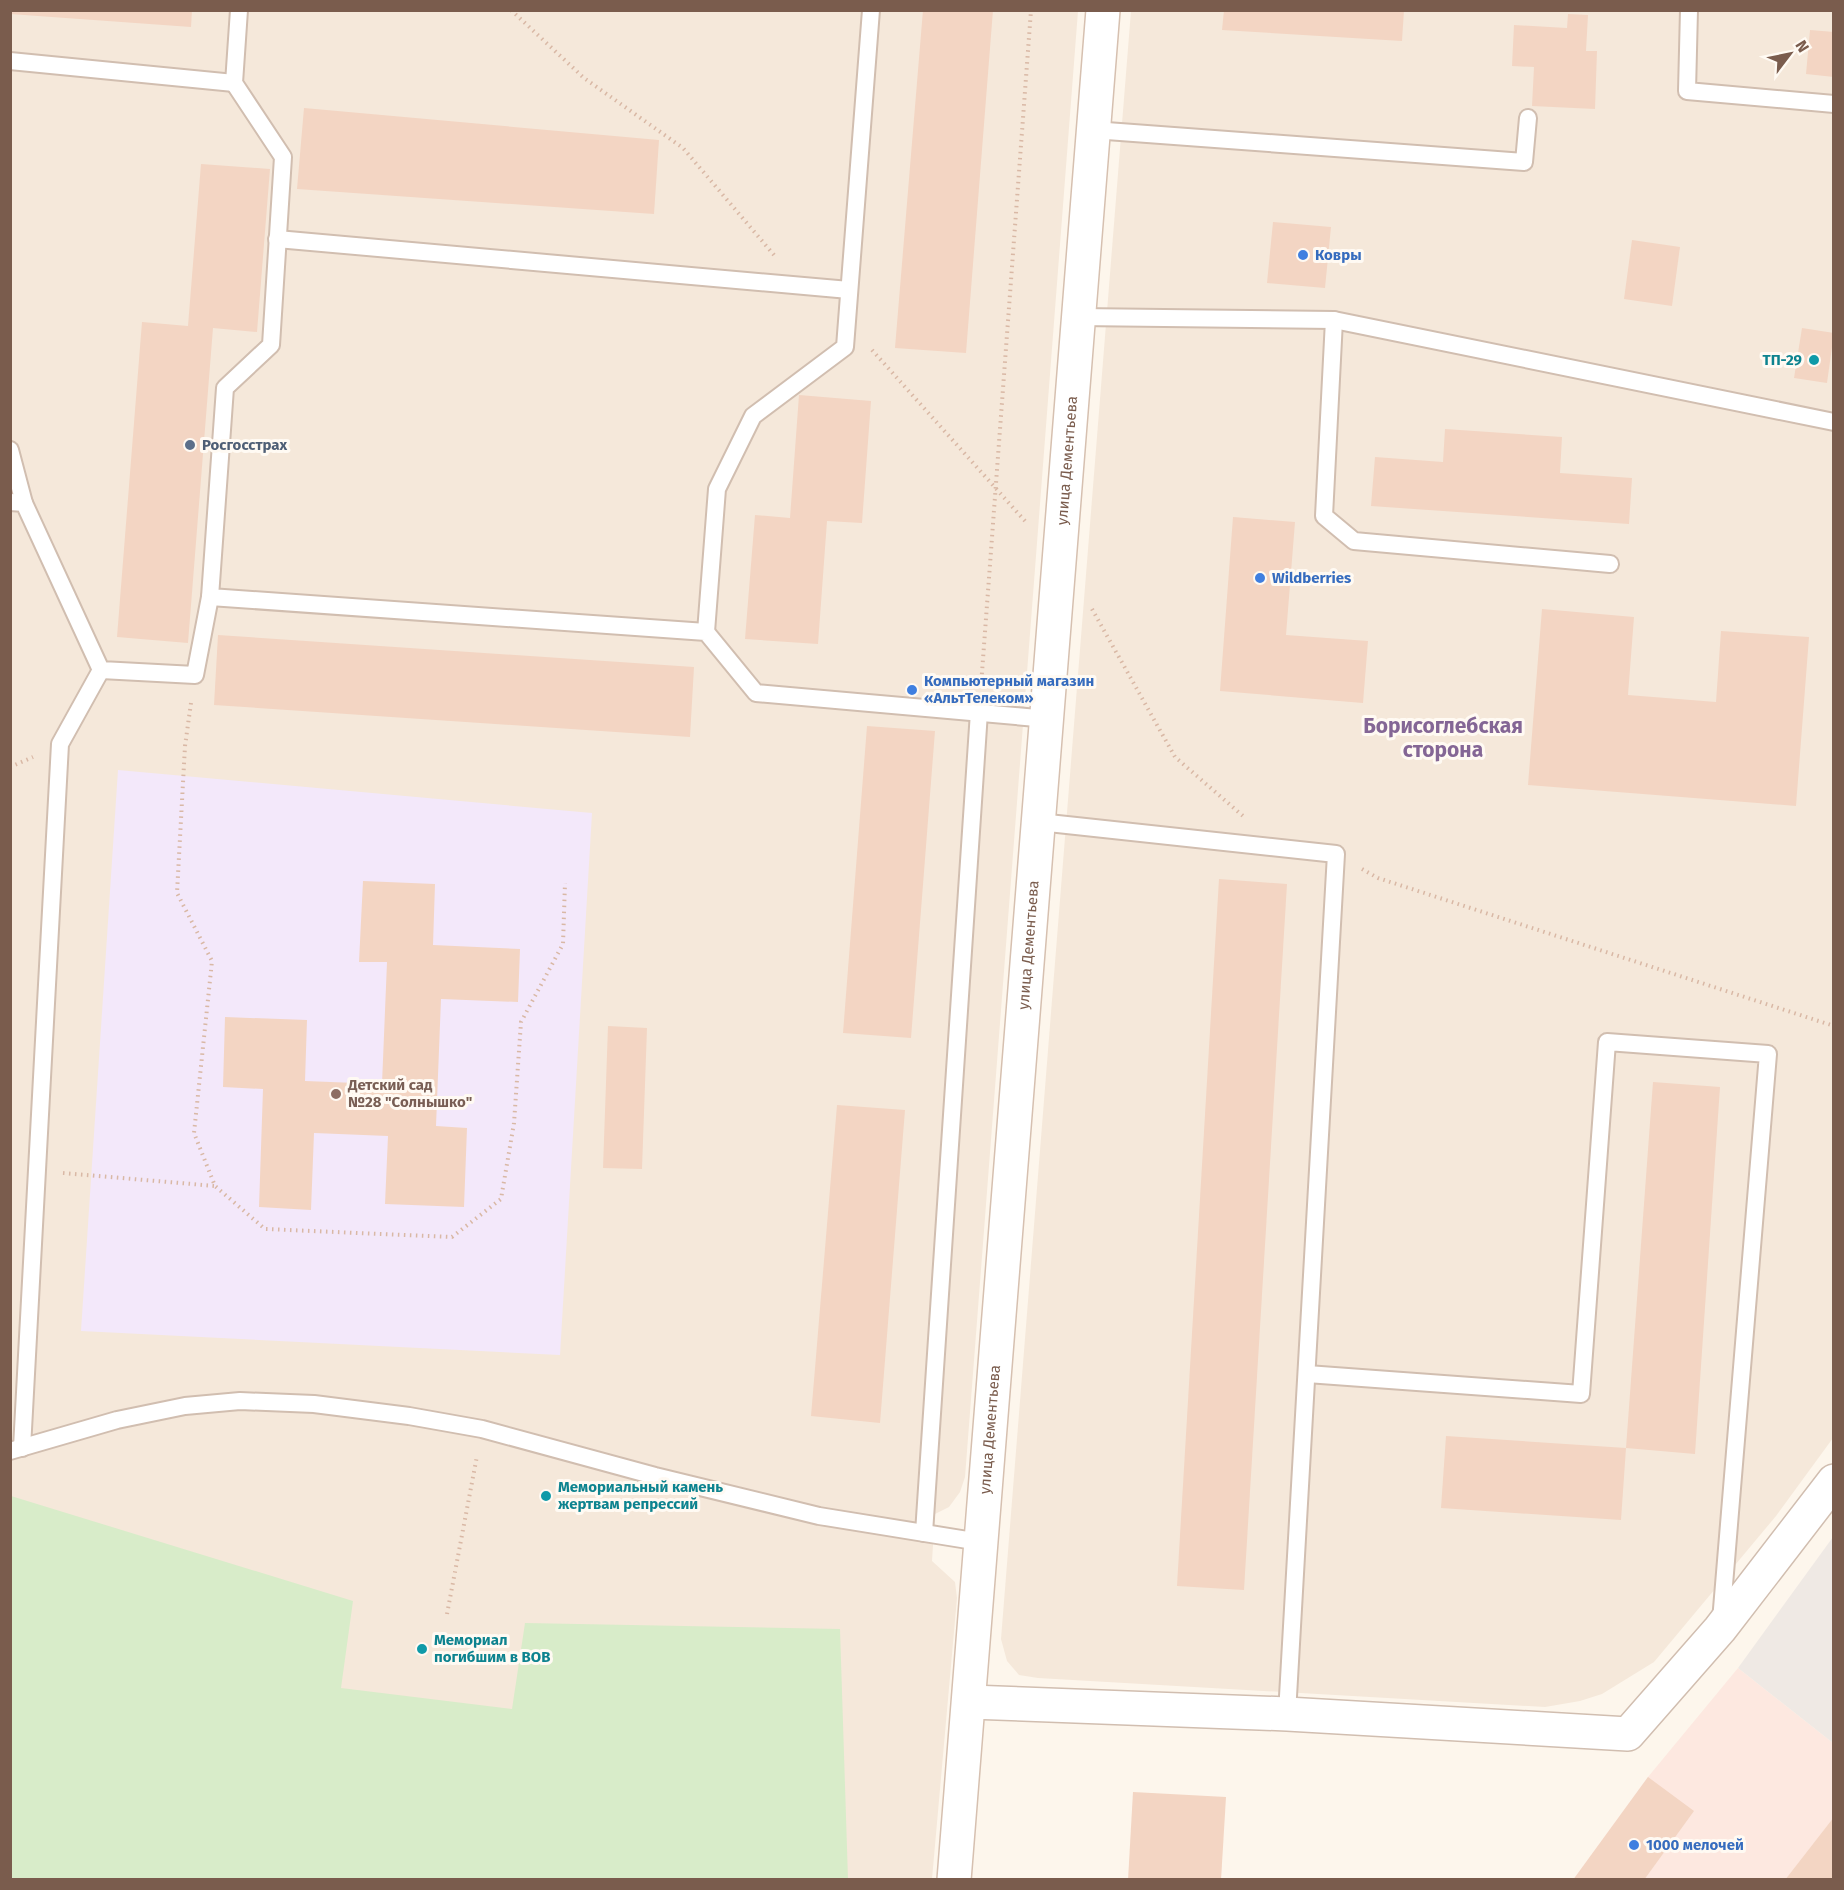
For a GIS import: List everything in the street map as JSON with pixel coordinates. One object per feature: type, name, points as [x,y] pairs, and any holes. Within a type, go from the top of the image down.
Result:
[{"type":"street","name":"улица Дементьева","points":[[954,1880],[970,1702],[980,1542],[1103,10]]},
{"type":"street","points":[[970,1702],[1287,1714],[1628,1734],[1720,1629],[1833,1481]]},
{"type":"lane","points":[[101,670],[195,675],[210,597],[225,388],[271,345],[283,157],[234,84],[239,10]]},
{"type":"lane","points":[[872,10],[845,347],[753,416],[717,489],[706,632],[756,693],[1047,719]]},
{"type":"lane","points":[[1689,10],[1687,91],[1833,104]]},
{"type":"lane","points":[[10,61],[234,84]]},
{"type":"lane","points":[[1093,130],[1524,162],[1528,118]]},
{"type":"lane","points":[[277,239],[849,290]]},
{"type":"lane","points":[[1078,317],[1334,320],[1833,422]]},
{"type":"lane","points":[[1334,320],[1324,516],[1354,541],[1610,564]]},
{"type":"lane","points":[[10,450],[17,503],[101,670]]},
{"type":"lane","points":[[210,597],[706,632]]},
{"type":"lane","points":[[101,670],[60,744],[37,1170],[16,1449],[117,1420],[185,1406],[240,1401],[314,1404],[409,1416],[482,1429],[655,1476],[819,1516],[980,1542]]},
{"type":"lane","points":[[924,1533],[979,712]]},
{"type":"lane","points":[[1039,822],[1336,854],[1287,1714]]},
{"type":"lane","points":[[1307,1374],[1581,1394],[1607,1042],[1768,1054],[1720,1629]]},
{"type":"path","points":[[511,10],[585,78],[683,148],[774,255],[808,286]]},
{"type":"path","points":[[979,712],[1031,10]]},
{"type":"path","points":[[846,322],[996,489],[1060,552]]},
{"type":"path","points":[[1089,604],[1175,757],[1244,817]]},
{"type":"path","points":[[195,675],[185,746],[177,893],[212,961],[194,1133],[215,1186],[265,1230],[452,1237],[501,1199],[514,1123],[521,1022],[562,944],[565,883]]},
{"type":"path","points":[[1336,854],[1378,878],[1833,1026]]},
{"type":"path","points":[[37,1170],[215,1186]]},
{"type":"path","points":[[447,1614],[482,1429]]},
{"type":"shaded area","points":[[11,11],[1078,11],[965,1477],[960,1492],[949,1507],[935,1514],[932,1561],[955,1582],[957,1598],[932,1879],[11,1880]]},
{"type":"shaded area","points":[[1131,11],[1833,11],[1833,1438],[1776,1516],[1654,1662],[1602,1694],[1580,1701],[1545,1707],[1038,1678],[1019,1675],[1007,1661],[1001,1639]]},
{"type":"shaded area","name":"Детский сад №28 \"Солнышко\"","points":[[118,770],[592,813],[560,1355],[81,1331]]},
{"type":"shaded area","points":[[1833,1537],[1833,1743],[1738,1668]]},
{"type":"shaded area","points":[[1738,1668],[1833,1743],[1833,1879],[1573,1880],[1648,1777]]},
{"type":"green space","points":[[11,1496],[353,1601],[341,1688],[512,1709],[525,1623],[840,1629],[848,1879],[11,1879]]},
{"type":"building","points":[[10,10],[192,10],[191,27],[10,14]]},
{"type":"building","points":[[923,10],[993,10],[966,353],[895,348]]},
{"type":"building","points":[[1224,10],[1404,10],[1402,41],[1222,30]]},
{"type":"building","points":[[1568,14],[1588,15],[1586,51],[1597,51],[1595,109],[1532,106],[1534,67],[1512,66],[1514,25],[1567,28]]},
{"type":"building","points":[[1810,30],[1834,32],[1834,77],[1806,74]]},
{"type":"building","points":[[304,108],[659,140],[654,214],[297,189]]},
{"type":"building","points":[[201,164],[270,169],[257,332],[213,328],[188,643],[117,637],[142,322],[188,326]]},
{"type":"building","points":[[1273,222],[1331,227],[1325,288],[1267,283]]},
{"type":"building","points":[[1632,240],[1680,247],[1672,306],[1624,299]]},
{"type":"building","name":"ТП-29","points":[[1802,328],[1834,333],[1827,383],[1794,378]]},
{"type":"building","points":[[799,395],[871,401],[862,523],[827,521],[818,644],[745,639],[755,515],[790,518]]},
{"type":"building","points":[[1445,429],[1562,437],[1560,473],[1632,478],[1629,524],[1371,506],[1375,457],[1443,462]]},
{"type":"building","name":"Wildberries","points":[[1233,517],[1295,522],[1286,635],[1368,641],[1363,703],[1220,691]]},
{"type":"building","points":[[1542,609],[1634,617],[1628,695],[1716,702],[1721,631],[1809,637],[1796,806],[1528,785]]},
{"type":"building","points":[[218,635],[694,667],[690,737],[214,705]]},
{"type":"building","points":[[867,726],[935,731],[911,1038],[843,1033]]},
{"type":"building","points":[[1219,879],[1287,884],[1244,1590],[1177,1586]]},
{"type":"building","points":[[363,881],[435,884],[433,945],[520,949],[518,1002],[441,999],[436,1126],[467,1128],[464,1207],[385,1204],[388,1136],[314,1133],[311,1210],[259,1207],[263,1089],[223,1087],[225,1017],[307,1020],[305,1081],[382,1084],[387,962],[359,962]]},
{"type":"building","points":[[608,1026],[647,1028],[642,1169],[603,1168]]},
{"type":"building","points":[[1653,1082],[1720,1087],[1695,1454],[1626,1448]]},
{"type":"building","points":[[837,1105],[905,1110],[880,1423],[811,1416]]},
{"type":"building","points":[[1446,1436],[1626,1448],[1621,1520],[1441,1508]]},
{"type":"building","name":"1000 мелочей","points":[[1648,1777],[1694,1811],[1644,1880],[1573,1880]]},
{"type":"building","points":[[1133,1792],[1226,1797],[1221,1880],[1128,1880]]},
{"type":"building","points":[[1834,1817],[1834,1880],[1785,1880]]},
{"type":"place","name":"Ковры","points":[[1303,255]]},
{"type":"place","name":"ТП-29","points":[[1814,360]]},
{"type":"place","name":"Росгосстрах","points":[[190,445]]},
{"type":"place","name":"Wildberries","points":[[1260,578]]},
{"type":"place","name":"Компьютерный магазин «АльтТелеком»","points":[[912,690]]},
{"type":"place","name":"Детский сад №28 \"Солнышко\"","points":[[336,1094]]},
{"type":"place","name":"Мемориальный камень жертвам репрессий","points":[[546,1496]]},
{"type":"place","name":"Мемориал погибшим в ВОВ","points":[[422,1649]]},
{"type":"place","name":"1000 мелочей","points":[[1634,1845]]},
{"type":"district","name":"Борисоглебская сторона","points":[[1443,738]]}]
